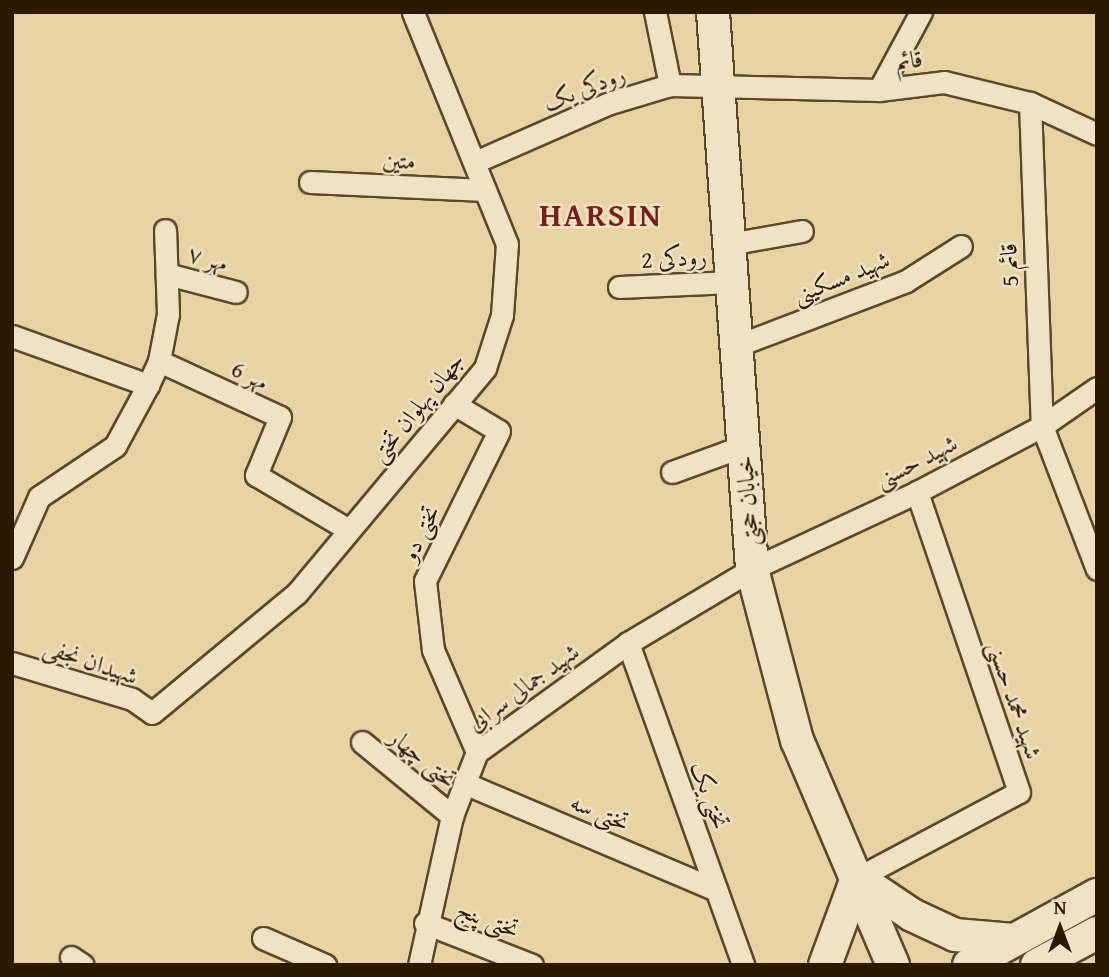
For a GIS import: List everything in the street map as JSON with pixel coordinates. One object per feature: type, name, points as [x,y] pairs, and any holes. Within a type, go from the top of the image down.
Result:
[{"type":"main road","name":"خیابان حجتی","points":[[713,12],[752,569],[797,740],[893,965]]},
{"type":"main road","points":[[825,965],[857,878],[912,915],[955,935],[1014,940]]},
{"type":"main road","points":[[969,965],[1097,895]]},
{"type":"main road","points":[[1037,965],[1097,933]]},
{"type":"street","name":"جهان پهلوان تختی","points":[[152,713],[297,593],[485,368],[502,315],[507,244],[413,12]]},
{"type":"street","points":[[655,12],[670,85]]},
{"type":"street","points":[[879,90],[921,12]]},
{"type":"street","name":"قائم","points":[[719,84],[879,90],[944,82],[1030,103],[1097,134]]},
{"type":"street","name":"رودکی یک","points":[[475,162],[607,104],[670,85],[719,84]]},
{"type":"street","name":"قائم 5","points":[[1030,103],[1042,426],[1097,569]]},
{"type":"street","name":"متین","points":[[310,182],[485,190]]},
{"type":"street","points":[[12,558],[39,497],[115,446],[148,385],[159,361],[168,314],[165,230]]},
{"type":"street","points":[[729,244],[802,231]]},
{"type":"street","name":"شهید مسکینی","points":[[736,346],[906,281],[961,246]]},
{"type":"street","name":"مهر ۷","points":[[167,274],[236,292]]},
{"type":"street","name":"رودکی 2","points":[[619,287],[732,282]]},
{"type":"street","points":[[12,336],[148,385]]},
{"type":"street","name":"مهر 6","points":[[159,361],[280,417],[256,475],[349,530]]},
{"type":"street","name":"شهید حسنی","points":[[752,569],[916,492],[1042,426],[1097,388]]},
{"type":"street","name":"تختی دو","points":[[454,404],[499,431],[425,581],[433,650],[477,752]]},
{"type":"street","points":[[672,472],[743,446]]},
{"type":"street","name":"شهید محمد حسنی","points":[[857,878],[1019,793],[916,492]]},
{"type":"street","name":"شهید جمالی سرابی","points":[[419,965],[425,923],[452,816],[477,752],[628,643],[752,569]]},
{"type":"street","name":"تختی یک","points":[[628,643],[743,965]]},
{"type":"street","name":"شهیدان نجفی","points":[[12,663],[132,699],[152,713]]},
{"type":"street","name":"تختی چهار","points":[[362,742],[452,816]]},
{"type":"street","name":"تختی سه","points":[[464,783],[716,890]]},
{"type":"street","name":"تختی پنج","points":[[425,923],[532,965]]},
{"type":"street","points":[[263,938],[325,965]]},
{"type":"district","name":"HARSIN","points":[[601,215]]}]
